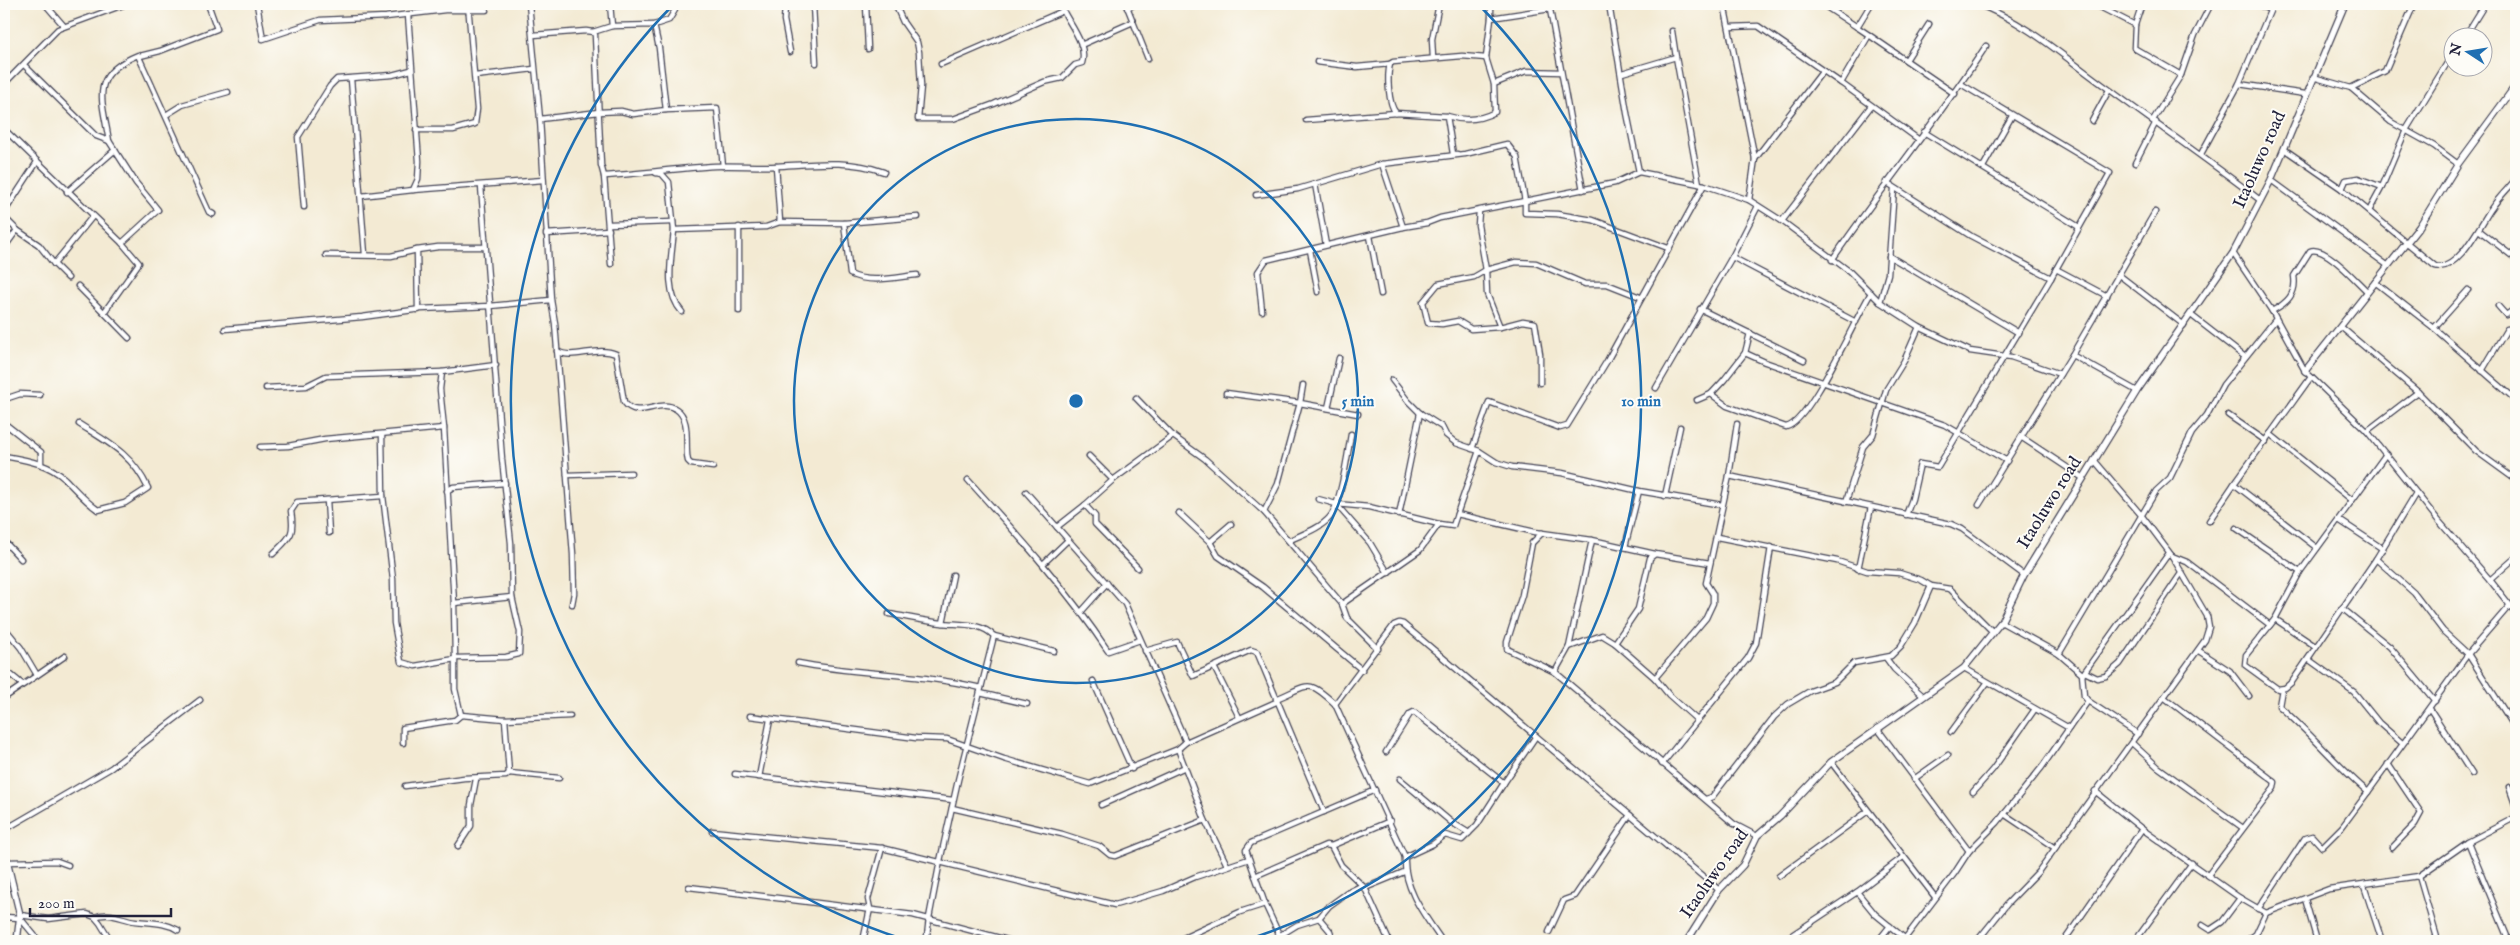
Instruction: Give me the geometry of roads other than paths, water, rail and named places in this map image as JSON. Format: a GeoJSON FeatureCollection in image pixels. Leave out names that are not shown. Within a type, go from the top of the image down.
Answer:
{"type":"FeatureCollection","features":[{"type":"Feature","properties":{"kind":"street"},"geometry":{"type":"LineString","coordinates":[[45,4],[64,26]]}},
{"type":"Feature","properties":{"kind":"street"},"geometry":{"type":"LineString","coordinates":[[4,84],[64,26],[126,4]]}},
{"type":"Feature","properties":{"kind":"street"},"geometry":{"type":"LineString","coordinates":[[122,243],[158,210],[136,183],[109,141],[102,99],[103,81],[111,71],[136,55],[140,56],[160,51],[217,29],[208,4]]}},
{"type":"Feature","properties":{"kind":"street"},"geometry":{"type":"LineString","coordinates":[[257,4],[263,39],[320,20],[408,15],[445,10],[486,10]]}},
{"type":"Feature","properties":{"kind":"street"},"geometry":{"type":"LineString","coordinates":[[416,130],[452,130],[475,124],[477,110],[468,4]]}},
{"type":"Feature","properties":{"kind":"street"},"geometry":{"type":"LineString","coordinates":[[529,4],[540,120],[550,300],[557,351],[574,554],[574,593],[572,604]]}},
{"type":"Feature","properties":{"kind":"street"},"geometry":{"type":"LineString","coordinates":[[610,4],[612,26]]}},
{"type":"Feature","properties":{"kind":"street"},"geometry":{"type":"LineString","coordinates":[[533,35],[560,32],[593,32],[612,26],[654,25],[669,20],[675,10],[672,4]]}},
{"type":"Feature","properties":{"kind":"street"},"geometry":{"type":"LineString","coordinates":[[788,4],[785,6],[784,20],[790,52]]}},
{"type":"Feature","properties":{"kind":"street"},"geometry":{"type":"LineString","coordinates":[[813,4],[816,63]]}},
{"type":"Feature","properties":{"kind":"street"},"geometry":{"type":"LineString","coordinates":[[866,4],[868,49]]}},
{"type":"Feature","properties":{"kind":"street"},"geometry":{"type":"LineString","coordinates":[[896,4],[903,22],[916,42],[919,52],[921,86],[918,119],[953,119],[994,104],[1044,82],[1062,78],[1074,65],[1082,63],[1084,54],[1081,44],[1060,4]]}},
{"type":"Feature","properties":{"kind":"street"},"geometry":{"type":"LineString","coordinates":[[1135,4],[1126,6],[1148,59]]}},
{"type":"Feature","properties":{"kind":"street"},"geometry":{"type":"LineString","coordinates":[[1433,58],[1432,38],[1439,4]]}},
{"type":"Feature","properties":{"kind":"street"},"geometry":{"type":"LineString","coordinates":[[1306,120],[1396,113],[1447,116],[1470,120],[1487,116],[1494,112],[1494,84],[1486,58],[1491,4]]}},
{"type":"Feature","properties":{"kind":"street"},"geometry":{"type":"LineString","coordinates":[[1609,4],[1627,113],[1640,172]]}},
{"type":"Feature","properties":{"kind":"street"},"geometry":{"type":"LineString","coordinates":[[1724,4],[1755,159],[1749,200]]}},
{"type":"Feature","properties":{"kind":"street"},"geometry":{"type":"LineString","coordinates":[[1822,4],[1955,94]]}},
{"type":"Feature","properties":{"kind":"street"},"geometry":{"type":"LineString","coordinates":[[1857,26],[1871,4]]}},
{"type":"Feature","properties":{"kind":"street"},"geometry":{"type":"LineString","coordinates":[[1977,4],[2004,14],[2030,29],[2109,90],[2202,154],[2260,200]]}},
{"type":"Feature","properties":{"kind":"street"},"geometry":{"type":"LineString","coordinates":[[2094,4],[2134,25]]}},
{"type":"Feature","properties":{"kind":"street"},"geometry":{"type":"LineString","coordinates":[[2142,4],[2134,25],[2134,48],[2181,75]]}},
{"type":"Feature","properties":{"kind":"street"},"geometry":{"type":"LineString","coordinates":[[2135,162],[2154,121],[2181,75],[2194,35],[2211,4]]}},
{"type":"Feature","properties":{"kind":"street"},"geometry":{"type":"LineString","coordinates":[[2258,4],[2270,10]]}},
{"type":"Feature","properties":{"kind":"street"},"geometry":{"type":"LineString","coordinates":[[2202,154],[2239,84],[2272,4]]}},
{"type":"Feature","properties":{"kind":"street","name":"Itaoluwo road"},"geometry":{"type":"LineString","coordinates":[[1687,941],[1718,890],[1743,864],[1757,836],[1780,816],[1830,762],[1964,668],[1985,644],[1992,630],[2001,622],[2024,575],[2094,460],[2137,392],[2233,253],[2271,180],[2305,94],[2345,4]]}},
{"type":"Feature","properties":{"kind":"street"},"geometry":{"type":"LineString","coordinates":[[2351,88],[2385,71],[2414,4]]}},
{"type":"Feature","properties":{"kind":"street"},"geometry":{"type":"LineString","coordinates":[[2470,28],[2485,4]]}},
{"type":"Feature","properties":{"kind":"street"},"geometry":{"type":"LineString","coordinates":[[1491,18],[1549,6],[1583,190]]}},
{"type":"Feature","properties":{"kind":"street"},"geometry":{"type":"LineString","coordinates":[[941,64],[1063,11]]}},
{"type":"Feature","properties":{"kind":"street"},"geometry":{"type":"LineString","coordinates":[[408,15],[419,161],[418,179],[413,190]]}},
{"type":"Feature","properties":{"kind":"street"},"geometry":{"type":"LineString","coordinates":[[1081,44],[1133,22]]}},
{"type":"Feature","properties":{"kind":"street"},"geometry":{"type":"LineString","coordinates":[[1906,60],[1929,24]]}},
{"type":"Feature","properties":{"kind":"street"},"geometry":{"type":"LineString","coordinates":[[654,25],[659,48],[666,110]]}},
{"type":"Feature","properties":{"kind":"street"},"geometry":{"type":"LineString","coordinates":[[1728,27],[1758,26],[1918,139]]}},
{"type":"Feature","properties":{"kind":"street"},"geometry":{"type":"LineString","coordinates":[[1472,448],[1489,402],[1560,428],[1566,426],[1607,360],[1702,184],[1672,31]]}},
{"type":"Feature","properties":{"kind":"street"},"geometry":{"type":"LineString","coordinates":[[593,32],[595,35],[601,165],[609,224],[611,264]]}},
{"type":"Feature","properties":{"kind":"street"},"geometry":{"type":"LineString","coordinates":[[1841,83],[1869,35]]}},
{"type":"Feature","properties":{"kind":"street"},"geometry":{"type":"LineString","coordinates":[[1832,260],[1886,182],[1955,94],[1986,46]]}},
{"type":"Feature","properties":{"kind":"street"},"geometry":{"type":"LineString","coordinates":[[140,56],[209,212],[214,214]]}},
{"type":"Feature","properties":{"kind":"street"},"geometry":{"type":"LineString","coordinates":[[1318,62],[1343,66],[1390,64],[1398,61],[1462,56],[1486,58]]}},
{"type":"Feature","properties":{"kind":"street"},"geometry":{"type":"LineString","coordinates":[[1622,74],[1676,57]]}},
{"type":"Feature","properties":{"kind":"street"},"geometry":{"type":"LineString","coordinates":[[1390,64],[1392,107],[1396,113]]}},
{"type":"Feature","properties":{"kind":"street"},"geometry":{"type":"LineString","coordinates":[[24,65],[96,136],[109,141]]}},
{"type":"Feature","properties":{"kind":"street"},"geometry":{"type":"LineString","coordinates":[[475,76],[534,69]]}},
{"type":"Feature","properties":{"kind":"street"},"geometry":{"type":"LineString","coordinates":[[304,207],[298,137],[330,86],[337,79],[351,80],[392,75],[411,70]]}},
{"type":"Feature","properties":{"kind":"street"},"geometry":{"type":"LineString","coordinates":[[2369,211],[2382,187],[2406,130],[2442,71]]}},
{"type":"Feature","properties":{"kind":"street"},"geometry":{"type":"LineString","coordinates":[[1494,84],[1526,72],[1561,72]]}},
{"type":"Feature","properties":{"kind":"street"},"geometry":{"type":"LineString","coordinates":[[1755,159],[1822,72]]}},
{"type":"Feature","properties":{"kind":"street"},"geometry":{"type":"LineString","coordinates":[[2313,77],[2351,88],[2391,122],[2458,164]]}},
{"type":"Feature","properties":{"kind":"street"},"geometry":{"type":"LineString","coordinates":[[351,80],[365,254]]}},
{"type":"Feature","properties":{"kind":"street"},"geometry":{"type":"LineString","coordinates":[[1906,515],[1912,499],[1920,464],[1938,467],[2019,333],[2110,173],[1961,84]]}},
{"type":"Feature","properties":{"kind":"street"},"geometry":{"type":"LineString","coordinates":[[2239,84],[2305,94]]}},
{"type":"Feature","properties":{"kind":"street"},"geometry":{"type":"LineString","coordinates":[[2305,371],[2405,242],[2419,227],[2458,164],[2516,84]]}},
{"type":"Feature","properties":{"kind":"street"},"geometry":{"type":"LineString","coordinates":[[2092,121],[2109,90]]}},
{"type":"Feature","properties":{"kind":"street"},"geometry":{"type":"LineString","coordinates":[[166,115],[182,105],[228,92]]}},
{"type":"Feature","properties":{"kind":"street"},"geometry":{"type":"LineString","coordinates":[[1782,221],[1871,106]]}},
{"type":"Feature","properties":{"kind":"street"},"geometry":{"type":"LineString","coordinates":[[540,120],[599,112],[621,111],[633,114],[666,110],[718,108],[723,166]]}},
{"type":"Feature","properties":{"kind":"street"},"geometry":{"type":"LineString","coordinates":[[1447,116],[1452,154],[1465,154]]}},
{"type":"Feature","properties":{"kind":"street"},"geometry":{"type":"LineString","coordinates":[[1983,167],[2012,116]]}},
{"type":"Feature","properties":{"kind":"street"},"geometry":{"type":"LineString","coordinates":[[4,129],[67,192],[122,243],[139,263],[105,311]]}},
{"type":"Feature","properties":{"kind":"street"},"geometry":{"type":"LineString","coordinates":[[1924,132],[2079,226]]}},
{"type":"Feature","properties":{"kind":"street"},"geometry":{"type":"LineString","coordinates":[[1256,195],[1298,189],[1382,164],[1465,154],[1506,144],[1517,157],[1525,201],[1525,213],[1557,214],[1594,220],[1668,248]]}},
{"type":"Feature","properties":{"kind":"street"},"geometry":{"type":"LineString","coordinates":[[2284,149],[2342,189],[2435,266],[2441,267],[2449,265],[2480,231],[2491,209],[2516,179]]}},
{"type":"Feature","properties":{"kind":"street"},"geometry":{"type":"LineString","coordinates":[[67,192],[115,150]]}},
{"type":"Feature","properties":{"kind":"street"},"geometry":{"type":"LineString","coordinates":[[37,162],[5,211],[6,218],[17,230],[39,245],[68,278]]}},
{"type":"Feature","properties":{"kind":"street"},"geometry":{"type":"LineString","coordinates":[[604,176],[723,166],[844,163],[866,166],[884,172]]}},
{"type":"Feature","properties":{"kind":"street"},"geometry":{"type":"LineString","coordinates":[[1382,164],[1404,227]]}},
{"type":"Feature","properties":{"kind":"street"},"geometry":{"type":"LineString","coordinates":[[776,166],[780,222]]}},
{"type":"Feature","properties":{"kind":"street"},"geometry":{"type":"LineString","coordinates":[[1262,310],[1258,272],[1266,260],[1404,227],[1615,183],[1640,172],[1702,184],[1749,200],[1782,221],[1849,271],[1880,302],[1919,327],[1970,351],[2005,356],[2060,374]]}},
{"type":"Feature","properties":{"kind":"street"},"geometry":{"type":"LineString","coordinates":[[656,173],[662,174],[669,182],[674,230],[670,278],[677,306],[682,312]]}},
{"type":"Feature","properties":{"kind":"street"},"geometry":{"type":"LineString","coordinates":[[2342,189],[2346,180],[2354,177],[2382,187]]}},
{"type":"Feature","properties":{"kind":"street"},"geometry":{"type":"LineString","coordinates":[[361,196],[543,180]]}},
{"type":"Feature","properties":{"kind":"street"},"geometry":{"type":"LineString","coordinates":[[2271,180],[2387,265]]}},
{"type":"Feature","properties":{"kind":"street"},"geometry":{"type":"LineString","coordinates":[[1886,182],[1894,189],[1971,236],[2051,278]]}},
{"type":"Feature","properties":{"kind":"street"},"geometry":{"type":"LineString","coordinates":[[1315,184],[1326,245]]}},
{"type":"Feature","properties":{"kind":"street"},"geometry":{"type":"LineString","coordinates":[[382,435],[383,496],[393,580],[394,623],[400,662],[415,666],[455,658],[506,657],[518,654],[520,632],[512,597],[511,543],[481,186]]}},
{"type":"Feature","properties":{"kind":"street"},"geometry":{"type":"LineString","coordinates":[[1880,302],[1888,274],[1894,189]]}},
{"type":"Feature","properties":{"kind":"street"},"geometry":{"type":"LineString","coordinates":[[1656,388],[1700,309],[1732,257],[1758,206]]}},
{"type":"Feature","properties":{"kind":"street"},"geometry":{"type":"LineString","coordinates":[[1480,211],[1478,225],[1486,270],[1486,294],[1500,327]]}},
{"type":"Feature","properties":{"kind":"street"},"geometry":{"type":"LineString","coordinates":[[1980,505],[2072,355],[2155,212]]}},
{"type":"Feature","properties":{"kind":"street"},"geometry":{"type":"LineString","coordinates":[[54,264],[93,216]]}},
{"type":"Feature","properties":{"kind":"street"},"geometry":{"type":"LineString","coordinates":[[674,230],[766,227],[780,222],[844,223],[918,216]]}},
{"type":"Feature","properties":{"kind":"street"},"geometry":{"type":"LineString","coordinates":[[609,224],[673,222]]}},
{"type":"Feature","properties":{"kind":"street"},"geometry":{"type":"LineString","coordinates":[[844,223],[850,274],[857,278],[917,275]]}},
{"type":"Feature","properties":{"kind":"street"},"geometry":{"type":"LineString","coordinates":[[739,311],[740,227]]}},
{"type":"Feature","properties":{"kind":"street"},"geometry":{"type":"LineString","coordinates":[[4,248],[17,230]]}},
{"type":"Feature","properties":{"kind":"street"},"geometry":{"type":"LineString","coordinates":[[546,234],[609,230]]}},
{"type":"Feature","properties":{"kind":"street"},"geometry":{"type":"LineString","coordinates":[[2480,231],[2516,260]]}},
{"type":"Feature","properties":{"kind":"street"},"geometry":{"type":"LineString","coordinates":[[1370,236],[1381,294]]}},
{"type":"Feature","properties":{"kind":"street"},"geometry":{"type":"LineString","coordinates":[[326,255],[365,254],[391,256],[438,247],[485,247]]}},
{"type":"Feature","properties":{"kind":"street"},"geometry":{"type":"LineString","coordinates":[[2272,311],[2285,304],[2290,298],[2295,285],[2294,276],[2304,258],[2314,249],[2321,251],[2340,265],[2367,291]]}},
{"type":"Feature","properties":{"kind":"street"},"geometry":{"type":"LineString","coordinates":[[417,250],[418,310]]}},
{"type":"Feature","properties":{"kind":"street"},"geometry":{"type":"LineString","coordinates":[[1310,250],[1318,292]]}},
{"type":"Feature","properties":{"kind":"street"},"geometry":{"type":"LineString","coordinates":[[2233,253],[2272,311],[2305,371],[2366,431],[2516,613]]}},
{"type":"Feature","properties":{"kind":"street"},"geometry":{"type":"LineString","coordinates":[[1889,256],[2019,333]]}},
{"type":"Feature","properties":{"kind":"street"},"geometry":{"type":"LineString","coordinates":[[1732,257],[1856,322]]}},
{"type":"Feature","properties":{"kind":"street"},"geometry":{"type":"LineString","coordinates":[[1540,383],[1540,354],[1535,323],[1523,322],[1500,327],[1471,329],[1458,321],[1442,324],[1428,323],[1423,302],[1438,284],[1474,276],[1486,270],[1516,262],[1536,263],[1585,284],[1607,284],[1640,297]]}},
{"type":"Feature","properties":{"kind":"street"},"geometry":{"type":"LineString","coordinates":[[2056,269],[2107,296]]}},
{"type":"Feature","properties":{"kind":"street"},"geometry":{"type":"LineString","coordinates":[[2119,275],[2184,325]]}},
{"type":"Feature","properties":{"kind":"street"},"geometry":{"type":"LineString","coordinates":[[2375,282],[2434,328],[2516,400]]}},
{"type":"Feature","properties":{"kind":"street"},"geometry":{"type":"LineString","coordinates":[[78,286],[105,311],[129,338]]}},
{"type":"Feature","properties":{"kind":"street"},"geometry":{"type":"LineString","coordinates":[[2434,328],[2468,290]]}},
{"type":"Feature","properties":{"kind":"street"},"geometry":{"type":"LineString","coordinates":[[1711,394],[1727,406],[1786,427],[1798,421],[1822,383],[1856,322],[1862,307],[1872,293]]}},
{"type":"Feature","properties":{"kind":"street"},"geometry":{"type":"LineString","coordinates":[[225,329],[418,310],[550,300]]}},
{"type":"Feature","properties":{"kind":"street"},"geometry":{"type":"LineString","coordinates":[[2498,306],[2506,315],[2516,308]]}},
{"type":"Feature","properties":{"kind":"street"},"geometry":{"type":"LineString","coordinates":[[1700,309],[1804,360]]}},
{"type":"Feature","properties":{"kind":"street"},"geometry":{"type":"LineString","coordinates":[[2191,315],[2245,356]]}},
{"type":"Feature","properties":{"kind":"street"},"geometry":{"type":"LineString","coordinates":[[2059,654],[2156,491],[2170,478],[2195,429],[2204,420],[2223,385],[2276,319]]}},
{"type":"Feature","properties":{"kind":"street"},"geometry":{"type":"LineString","coordinates":[[1846,502],[1863,447],[1873,435],[1890,381],[1904,360],[1919,327]]}},
{"type":"Feature","properties":{"kind":"street"},"geometry":{"type":"LineString","coordinates":[[2341,327],[2418,392],[2476,451],[2516,480]]}},
{"type":"Feature","properties":{"kind":"street"},"geometry":{"type":"LineString","coordinates":[[2482,371],[2507,329],[2516,328]]}},
{"type":"Feature","properties":{"kind":"street"},"geometry":{"type":"LineString","coordinates":[[1697,400],[1711,394],[1745,353],[1750,333]]}},
{"type":"Feature","properties":{"kind":"street"},"geometry":{"type":"LineString","coordinates":[[557,351],[567,354],[588,351],[616,354],[624,402],[628,407],[637,410],[664,406],[676,408],[680,412],[686,429],[688,461],[691,464],[713,467]]}},
{"type":"Feature","properties":{"kind":"street"},"geometry":{"type":"LineString","coordinates":[[1745,353],[1822,383],[1872,401],[1882,402],[1944,425],[2007,461]]}},
{"type":"Feature","properties":{"kind":"street"},"geometry":{"type":"LineString","coordinates":[[2072,355],[2137,392]]}},
{"type":"Feature","properties":{"kind":"street"},"geometry":{"type":"LineString","coordinates":[[1328,408],[1339,358]]}},
{"type":"Feature","properties":{"kind":"street"},"geometry":{"type":"LineString","coordinates":[[266,388],[306,386],[326,376],[442,372],[496,365]]}},
{"type":"Feature","properties":{"kind":"street"},"geometry":{"type":"LineString","coordinates":[[442,372],[440,389],[454,603],[455,689],[462,715]]}},
{"type":"Feature","properties":{"kind":"street"},"geometry":{"type":"LineString","coordinates":[[2210,521],[2234,484],[2311,377]]}},
{"type":"Feature","properties":{"kind":"street"},"geometry":{"type":"LineString","coordinates":[[1392,380],[1420,413],[1442,427],[1446,435],[1456,443],[1479,451],[1496,462],[1512,467],[1562,473],[1639,491],[1722,505]]}},
{"type":"Feature","properties":{"kind":"street"},"geometry":{"type":"LineString","coordinates":[[1264,512],[1278,484],[1300,403],[1303,384]]}},
{"type":"Feature","properties":{"kind":"street"},"geometry":{"type":"LineString","coordinates":[[2366,431],[2418,392]]}},
{"type":"Feature","properties":{"kind":"street"},"geometry":{"type":"LineString","coordinates":[[1226,393],[1300,403],[1358,414]]}},
{"type":"Feature","properties":{"kind":"street"},"geometry":{"type":"LineString","coordinates":[[4,406],[4,398],[20,394],[40,395]]}},
{"type":"Feature","properties":{"kind":"street"},"geometry":{"type":"LineString","coordinates":[[1136,398],[1173,436],[1205,459],[1264,512],[1290,540],[1342,604],[1347,618],[1378,649]]}},
{"type":"Feature","properties":{"kind":"street"},"geometry":{"type":"LineString","coordinates":[[1399,515],[1420,413]]}},
{"type":"Feature","properties":{"kind":"street"},"geometry":{"type":"LineString","coordinates":[[2228,415],[2266,441]]}},
{"type":"Feature","properties":{"kind":"street"},"geometry":{"type":"LineString","coordinates":[[4,423],[41,452],[41,464]]}},
{"type":"Feature","properties":{"kind":"street"},"geometry":{"type":"LineString","coordinates":[[4,456],[41,464],[64,478],[87,503],[98,510],[125,503],[148,488],[141,472],[131,460],[117,448],[79,424]]}},
{"type":"Feature","properties":{"kind":"street"},"geometry":{"type":"LineString","coordinates":[[1655,678],[1709,611],[1713,594],[1706,583],[1729,476],[1736,424]]}},
{"type":"Feature","properties":{"kind":"street"},"geometry":{"type":"LineString","coordinates":[[1665,496],[1680,427]]}},
{"type":"Feature","properties":{"kind":"street"},"geometry":{"type":"LineString","coordinates":[[260,447],[288,446],[325,439],[444,428]]}},
{"type":"Feature","properties":{"kind":"street"},"geometry":{"type":"LineString","coordinates":[[1290,540],[1316,527],[1330,517],[1336,504],[1352,434]]}},
{"type":"Feature","properties":{"kind":"street"},"geometry":{"type":"LineString","coordinates":[[2270,434],[2352,500]]}},
{"type":"Feature","properties":{"kind":"street"},"geometry":{"type":"LineString","coordinates":[[1057,527],[1113,480],[1173,436]]}},
{"type":"Feature","properties":{"kind":"street"},"geometry":{"type":"LineString","coordinates":[[2021,437],[2083,478]]}},
{"type":"Feature","properties":{"kind":"street"},"geometry":{"type":"LineString","coordinates":[[1318,499],[1336,504],[1370,507],[1454,526],[1479,451]]}},
{"type":"Feature","properties":{"kind":"street"},"geometry":{"type":"LineString","coordinates":[[2386,454],[2300,572],[2275,619],[2246,655],[2244,663],[2274,688],[2282,689],[2292,682],[2383,549],[2416,494]]}},
{"type":"Feature","properties":{"kind":"street"},"geometry":{"type":"LineString","coordinates":[[1090,456],[1113,480]]}},
{"type":"Feature","properties":{"kind":"street"},"geometry":{"type":"LineString","coordinates":[[1978,941],[2007,904],[2038,872],[2095,791],[2200,651],[2208,634],[2208,621],[2171,554],[2142,516],[2094,460]]}},
{"type":"Feature","properties":{"kind":"street"},"geometry":{"type":"LineString","coordinates":[[567,475],[631,473]]}},
{"type":"Feature","properties":{"kind":"street"},"geometry":{"type":"LineString","coordinates":[[1729,476],[1958,526],[2024,575]]}},
{"type":"Feature","properties":{"kind":"street"},"geometry":{"type":"LineString","coordinates":[[968,480],[1044,563],[1082,611],[1108,651],[1140,640]]}},
{"type":"Feature","properties":{"kind":"street"},"geometry":{"type":"LineString","coordinates":[[447,491],[453,487],[505,483]]}},
{"type":"Feature","properties":{"kind":"street"},"geometry":{"type":"LineString","coordinates":[[2234,484],[2317,548]]}},
{"type":"Feature","properties":{"kind":"street"},"geometry":{"type":"LineString","coordinates":[[1625,547],[1639,491]]}},
{"type":"Feature","properties":{"kind":"street"},"geometry":{"type":"LineString","coordinates":[[1026,492],[1126,604],[1140,640],[1186,742]]}},
{"type":"Feature","properties":{"kind":"street"},"geometry":{"type":"LineString","coordinates":[[273,554],[292,536],[294,530],[291,511],[293,505],[297,502],[383,496]]}},
{"type":"Feature","properties":{"kind":"street"},"geometry":{"type":"LineString","coordinates":[[327,500],[329,533]]}},
{"type":"Feature","properties":{"kind":"street"},"geometry":{"type":"LineString","coordinates":[[1336,504],[1370,543],[1388,573]]}},
{"type":"Feature","properties":{"kind":"street"},"geometry":{"type":"LineString","coordinates":[[1085,505],[1095,516],[1096,524],[1138,568]]}},
{"type":"Feature","properties":{"kind":"street"},"geometry":{"type":"LineString","coordinates":[[1858,569],[1871,507]]}},
{"type":"Feature","properties":{"kind":"street"},"geometry":{"type":"LineString","coordinates":[[1179,513],[1210,542],[1218,556],[1263,587],[1362,670]]}},
{"type":"Feature","properties":{"kind":"street"},"geometry":{"type":"LineString","coordinates":[[1457,514],[1542,533],[1592,540],[1655,554],[1710,563]]}},
{"type":"Feature","properties":{"kind":"street"},"geometry":{"type":"LineString","coordinates":[[2338,520],[2383,549]]}},
{"type":"Feature","properties":{"kind":"street"},"geometry":{"type":"LineString","coordinates":[[1210,542],[1231,524]]}},
{"type":"Feature","properties":{"kind":"street"},"geometry":{"type":"LineString","coordinates":[[1342,604],[1420,550],[1439,524]]}},
{"type":"Feature","properties":{"kind":"street"},"geometry":{"type":"LineString","coordinates":[[2236,528],[2300,572]]}},
{"type":"Feature","properties":{"kind":"street"},"geometry":{"type":"LineString","coordinates":[[1542,533],[1532,543],[1522,595],[1507,642],[1507,649],[1555,672],[1734,824],[1757,836]]}},
{"type":"Feature","properties":{"kind":"street"},"geometry":{"type":"LineString","coordinates":[[1717,537],[1837,561],[1858,569],[1899,573],[1921,580],[1931,586],[1950,589],[1992,630]]}},
{"type":"Feature","properties":{"kind":"street"},"geometry":{"type":"LineString","coordinates":[[1044,563],[1068,540]]}},
{"type":"Feature","properties":{"kind":"street"},"geometry":{"type":"LineString","coordinates":[[1555,672],[1569,647],[1592,540]]}},
{"type":"Feature","properties":{"kind":"street"},"geometry":{"type":"LineString","coordinates":[[4,541],[21,559]]}},
{"type":"Feature","properties":{"kind":"street"},"geometry":{"type":"LineString","coordinates":[[1662,764],[1748,658],[1756,643],[1771,547]]}},
{"type":"Feature","properties":{"kind":"street"},"geometry":{"type":"LineString","coordinates":[[1615,643],[1638,609],[1650,558],[1655,554]]}},
{"type":"Feature","properties":{"kind":"street"},"geometry":{"type":"LineString","coordinates":[[2171,554],[2187,562],[2270,624]]}},
{"type":"Feature","properties":{"kind":"street"},"geometry":{"type":"LineString","coordinates":[[2138,734],[2088,701],[2084,696],[2084,673],[2171,554]]}},
{"type":"Feature","properties":{"kind":"street"},"geometry":{"type":"LineString","coordinates":[[2490,580],[2516,557]]}},
{"type":"Feature","properties":{"kind":"street"},"geometry":{"type":"LineString","coordinates":[[2376,559],[2414,593],[2444,631],[2468,654],[2516,729]]}},
{"type":"Feature","properties":{"kind":"street"},"geometry":{"type":"LineString","coordinates":[[2001,622],[2059,654],[2084,673],[2097,678],[2111,673],[2120,664],[2182,572]]}},
{"type":"Feature","properties":{"kind":"street"},"geometry":{"type":"LineString","coordinates":[[943,623],[953,575]]}},
{"type":"Feature","properties":{"kind":"street"},"geometry":{"type":"LineString","coordinates":[[1082,611],[1107,583]]}},
{"type":"Feature","properties":{"kind":"street"},"geometry":{"type":"LineString","coordinates":[[1706,799],[1712,797],[1774,717],[1788,704],[1810,691],[1835,682],[1854,663],[1891,656],[1901,646],[1915,623],[1931,586]]}},
{"type":"Feature","properties":{"kind":"street"},"geometry":{"type":"LineString","coordinates":[[454,603],[512,597]]}},
{"type":"Feature","properties":{"kind":"street"},"geometry":{"type":"LineString","coordinates":[[2258,909],[2305,838],[2312,836],[2322,847],[2342,826],[2402,743],[2430,710],[2468,654],[2510,605]]}},
{"type":"Feature","properties":{"kind":"street"},"geometry":{"type":"LineString","coordinates":[[2342,608],[2390,647],[2435,701]]}},
{"type":"Feature","properties":{"kind":"street"},"geometry":{"type":"LineString","coordinates":[[889,614],[943,623],[974,625],[988,630],[994,636],[1054,651]]}},
{"type":"Feature","properties":{"kind":"street"},"geometry":{"type":"LineString","coordinates":[[2275,619],[2315,646]]}},
{"type":"Feature","properties":{"kind":"street"},"geometry":{"type":"LineString","coordinates":[[1335,704],[1378,649],[1394,625],[1403,624],[1718,890]]}},
{"type":"Feature","properties":{"kind":"street"},"geometry":{"type":"LineString","coordinates":[[4,626],[21,648],[37,675]]}},
{"type":"Feature","properties":{"kind":"street"},"geometry":{"type":"LineString","coordinates":[[1569,647],[1602,635],[1615,643],[1655,678],[1669,695],[1697,720]]}},
{"type":"Feature","properties":{"kind":"street"},"geometry":{"type":"LineString","coordinates":[[929,941],[927,936],[929,918],[953,800],[994,636]]}},
{"type":"Feature","properties":{"kind":"street"},"geometry":{"type":"LineString","coordinates":[[1145,651],[1174,641],[1177,642],[1194,676],[1254,650],[1324,812]]}},
{"type":"Feature","properties":{"kind":"street"},"geometry":{"type":"LineString","coordinates":[[2200,651],[2230,671],[2249,696]]}},
{"type":"Feature","properties":{"kind":"street"},"geometry":{"type":"LineString","coordinates":[[4,698],[65,656]]}},
{"type":"Feature","properties":{"kind":"street"},"geometry":{"type":"LineString","coordinates":[[1886,658],[1894,669],[1923,696]]}},
{"type":"Feature","properties":{"kind":"street"},"geometry":{"type":"LineString","coordinates":[[2308,659],[2354,692],[2379,723],[2402,743]]}},
{"type":"Feature","properties":{"kind":"street"},"geometry":{"type":"LineString","coordinates":[[798,663],[864,674],[929,677],[1028,704]]}},
{"type":"Feature","properties":{"kind":"street"},"geometry":{"type":"LineString","coordinates":[[1214,667],[1239,717]]}},
{"type":"Feature","properties":{"kind":"street"},"geometry":{"type":"LineString","coordinates":[[1964,668],[2068,728]]}},
{"type":"Feature","properties":{"kind":"street"},"geometry":{"type":"LineString","coordinates":[[4,669],[22,684]]}},
{"type":"Feature","properties":{"kind":"street"},"geometry":{"type":"LineString","coordinates":[[1093,681],[1132,768]]}},
{"type":"Feature","properties":{"kind":"street"},"geometry":{"type":"LineString","coordinates":[[1951,732],[1987,683]]}},
{"type":"Feature","properties":{"kind":"street"},"geometry":{"type":"LineString","coordinates":[[750,716],[916,738],[947,739],[968,744],[1004,759],[1090,784],[1178,749],[1186,742],[1310,685],[1316,686],[1335,704],[1405,857],[1404,872],[1418,905],[1442,941]]}},
{"type":"Feature","properties":{"kind":"street"},"geometry":{"type":"LineString","coordinates":[[2282,689],[2279,706],[2301,725],[2331,759],[2368,792]]}},
{"type":"Feature","properties":{"kind":"street"},"geometry":{"type":"LineString","coordinates":[[2165,698],[2274,779],[2274,788],[2208,875]]}},
{"type":"Feature","properties":{"kind":"street"},"geometry":{"type":"LineString","coordinates":[[4,830],[111,768],[200,700]]}},
{"type":"Feature","properties":{"kind":"street"},"geometry":{"type":"LineString","coordinates":[[1856,892],[1875,914],[1905,940],[1969,851],[2004,814],[2042,767],[2088,701]]}},
{"type":"Feature","properties":{"kind":"street"},"geometry":{"type":"LineString","coordinates":[[1973,792],[1994,769],[2035,709]]}},
{"type":"Feature","properties":{"kind":"street"},"geometry":{"type":"LineString","coordinates":[[2430,710],[2472,774]]}},
{"type":"Feature","properties":{"kind":"street"},"geometry":{"type":"LineString","coordinates":[[1386,752],[1406,719],[1414,712],[1504,783]]}},
{"type":"Feature","properties":{"kind":"street"},"geometry":{"type":"LineString","coordinates":[[403,743],[403,728],[447,721],[462,715],[505,720],[570,716]]}},
{"type":"Feature","properties":{"kind":"street"},"geometry":{"type":"LineString","coordinates":[[505,720],[509,773]]}},
{"type":"Feature","properties":{"kind":"street"},"geometry":{"type":"LineString","coordinates":[[759,777],[770,720]]}},
{"type":"Feature","properties":{"kind":"street"},"geometry":{"type":"LineString","coordinates":[[1877,728],[1969,851]]}},
{"type":"Feature","properties":{"kind":"street"},"geometry":{"type":"LineString","coordinates":[[1405,857],[1445,835],[1462,840],[1477,825],[1536,736]]}},
{"type":"Feature","properties":{"kind":"street"},"geometry":{"type":"LineString","coordinates":[[2132,743],[2158,767],[2243,828]]}},
{"type":"Feature","properties":{"kind":"street"},"geometry":{"type":"LineString","coordinates":[[1178,749],[1205,820],[1227,865]]}},
{"type":"Feature","properties":{"kind":"street"},"geometry":{"type":"LineString","coordinates":[[1914,779],[1948,755]]}},
{"type":"Feature","properties":{"kind":"street"},"geometry":{"type":"LineString","coordinates":[[1830,762],[1935,898]]}},
{"type":"Feature","properties":{"kind":"street"},"geometry":{"type":"LineString","coordinates":[[2388,764],[2422,813],[2415,824],[2392,848]]}},
{"type":"Feature","properties":{"kind":"street"},"geometry":{"type":"LineString","coordinates":[[1101,805],[1184,768]]}},
{"type":"Feature","properties":{"kind":"street"},"geometry":{"type":"LineString","coordinates":[[406,786],[464,778],[501,777],[509,773],[560,778]]}},
{"type":"Feature","properties":{"kind":"street"},"geometry":{"type":"LineString","coordinates":[[735,774],[953,800]]}},
{"type":"Feature","properties":{"kind":"street"},"geometry":{"type":"LineString","coordinates":[[458,846],[471,826],[471,805],[476,779]]}},
{"type":"Feature","properties":{"kind":"street"},"geometry":{"type":"LineString","coordinates":[[1400,779],[1451,822],[1469,833]]}},
{"type":"Feature","properties":{"kind":"street"},"geometry":{"type":"LineString","coordinates":[[2509,787],[2516,807]]}},
{"type":"Feature","properties":{"kind":"street"},"geometry":{"type":"LineString","coordinates":[[1282,941],[1265,904],[1246,850],[1251,844],[1375,790]]}},
{"type":"Feature","properties":{"kind":"street"},"geometry":{"type":"LineString","coordinates":[[2095,791],[2142,829],[2240,898],[2266,912],[2329,890],[2419,876],[2468,842],[2516,817]]}},
{"type":"Feature","properties":{"kind":"street"},"geometry":{"type":"LineString","coordinates":[[952,808],[1062,834],[1099,846],[1110,856],[1115,856],[1205,820]]}},
{"type":"Feature","properties":{"kind":"street"},"geometry":{"type":"LineString","coordinates":[[1779,876],[1868,811]]}},
{"type":"Feature","properties":{"kind":"street"},"geometry":{"type":"LineString","coordinates":[[2004,814],[2055,848]]}},
{"type":"Feature","properties":{"kind":"street"},"geometry":{"type":"LineString","coordinates":[[1549,932],[1564,900],[1575,896],[1630,815]]}},
{"type":"Feature","properties":{"kind":"street"},"geometry":{"type":"LineString","coordinates":[[1255,876],[1313,850],[1326,845],[1331,846],[1390,821]]}},
{"type":"Feature","properties":{"kind":"street"},"geometry":{"type":"LineString","coordinates":[[2064,941],[2142,829]]}},
{"type":"Feature","properties":{"kind":"street"},"geometry":{"type":"LineString","coordinates":[[712,831],[882,848],[1115,905],[1163,891],[1227,865],[1249,859]]}},
{"type":"Feature","properties":{"kind":"street"},"geometry":{"type":"LineString","coordinates":[[2468,842],[2509,941]]}},
{"type":"Feature","properties":{"kind":"street"},"geometry":{"type":"LineString","coordinates":[[1331,846],[1341,865],[1363,887],[1389,941]]}},
{"type":"Feature","properties":{"kind":"street"},"geometry":{"type":"LineString","coordinates":[[863,941],[870,909],[868,899],[882,848]]}},
{"type":"Feature","properties":{"kind":"street"},"geometry":{"type":"LineString","coordinates":[[4,849],[20,917],[17,941]]}},
{"type":"Feature","properties":{"kind":"street"},"geometry":{"type":"LineString","coordinates":[[1783,941],[1856,892],[1903,857]]}},
{"type":"Feature","properties":{"kind":"street"},"geometry":{"type":"LineString","coordinates":[[8,862],[57,861],[68,865]]}},
{"type":"Feature","properties":{"kind":"street"},"geometry":{"type":"LineString","coordinates":[[2135,941],[2192,863]]}},
{"type":"Feature","properties":{"kind":"street"},"geometry":{"type":"LineString","coordinates":[[1279,936],[1297,925],[1319,918],[1329,906],[1347,893],[1404,872]]}},
{"type":"Feature","properties":{"kind":"street"},"geometry":{"type":"LineString","coordinates":[[2419,876],[2438,941]]}},
{"type":"Feature","properties":{"kind":"street"},"geometry":{"type":"LineString","coordinates":[[2364,886],[2382,941]]}},
{"type":"Feature","properties":{"kind":"street"},"geometry":{"type":"LineString","coordinates":[[689,887],[929,918],[954,928],[1011,941]]}},
{"type":"Feature","properties":{"kind":"street"},"geometry":{"type":"LineString","coordinates":[[2202,926],[2210,930],[2217,927],[2240,898]]}},
{"type":"Feature","properties":{"kind":"street"},"geometry":{"type":"LineString","coordinates":[[2305,899],[2317,941]]}},
{"type":"Feature","properties":{"kind":"street"},"geometry":{"type":"LineString","coordinates":[[1177,941],[1240,912],[1265,904]]}},
{"type":"Feature","properties":{"kind":"street"},"geometry":{"type":"LineString","coordinates":[[2246,941],[2256,934],[2266,912]]}},
{"type":"Feature","properties":{"kind":"street"},"geometry":{"type":"LineString","coordinates":[[4,917],[48,919],[87,914],[95,917],[107,914],[166,925],[178,930]]}},
{"type":"Feature","properties":{"kind":"street"},"geometry":{"type":"LineString","coordinates":[[20,917],[39,941]]}},
{"type":"Feature","properties":{"kind":"street"},"geometry":{"type":"LineString","coordinates":[[95,917],[111,941]]}},
{"type":"Feature","properties":{"kind":"street"},"geometry":{"type":"LineString","coordinates":[[1319,918],[1330,931],[1333,941]]}},
{"type":"Feature","properties":{"kind":"street"},"geometry":{"type":"LineString","coordinates":[[1878,941],[1890,926]]}},
{"type":"Feature","properties":{"kind":"street"},"geometry":{"type":"LineString","coordinates":[[2256,934],[2258,941]]}}]}
